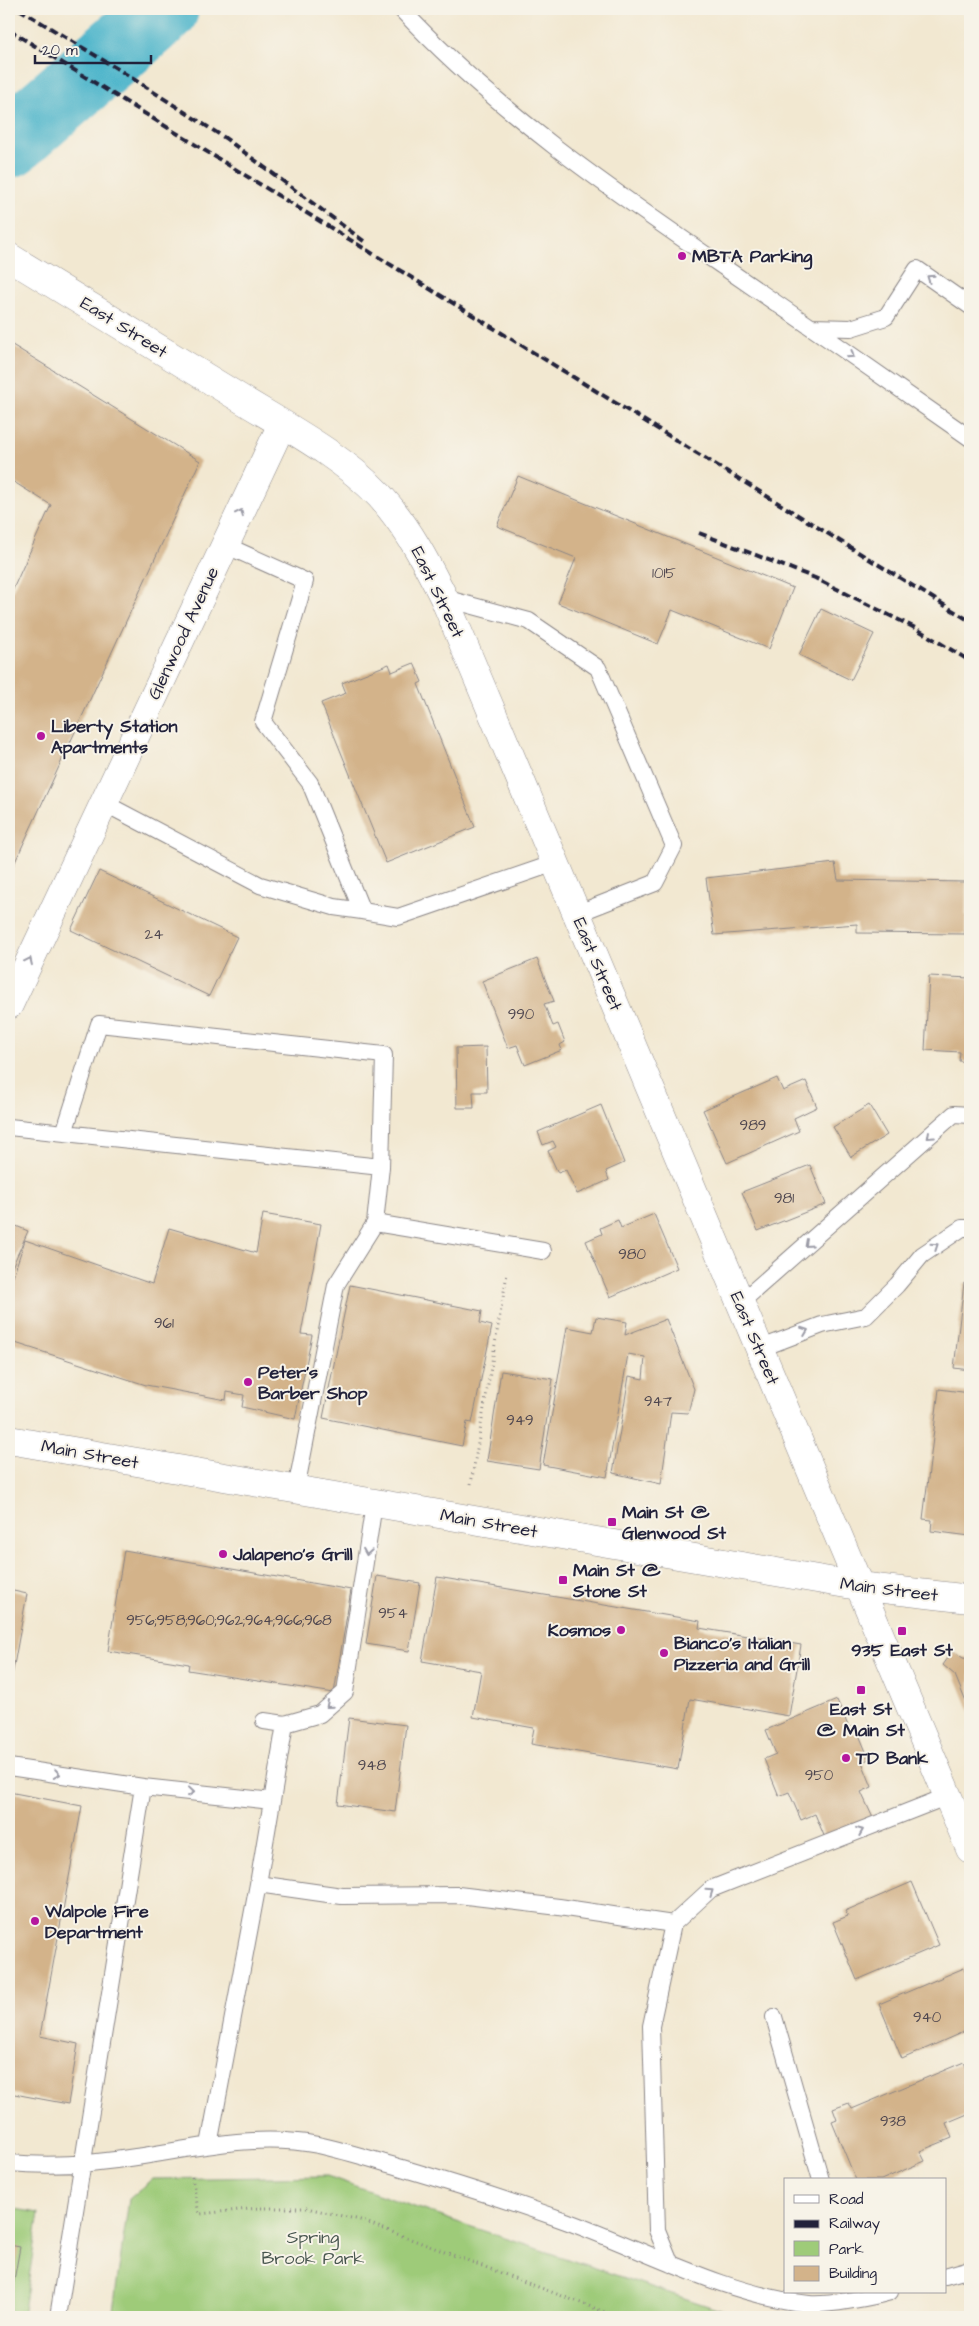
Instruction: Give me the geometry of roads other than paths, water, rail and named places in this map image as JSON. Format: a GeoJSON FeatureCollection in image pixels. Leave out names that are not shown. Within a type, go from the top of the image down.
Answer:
{"type":"FeatureCollection","features":[{"type":"Feature","properties":{"kind":"main road","name":"East Street"},"geometry":{"type":"LineString","coordinates":[[9,256],[282,424],[350,469],[379,496],[403,524],[423,555],[444,598],[970,1849]]}},
{"type":"Feature","properties":{"kind":"main road","name":"Glenwood Avenue"},"geometry":{"type":"LineString","coordinates":[[9,1005],[282,424]]}},
{"type":"Feature","properties":{"kind":"main road","name":"Main Street"},"geometry":{"type":"LineString","coordinates":[[9,1440],[858,1586],[970,1599]]}},
{"type":"Feature","properties":{"kind":"lane"},"geometry":{"type":"LineString","coordinates":[[401,9],[434,44],[530,129],[639,209],[970,438]]}},
{"type":"Feature","properties":{"kind":"lane"},"geometry":{"type":"LineString","coordinates":[[811,327],[851,328],[886,317],[917,269],[970,306]]}},
{"type":"Feature","properties":{"kind":"lane"},"geometry":{"type":"LineString","coordinates":[[225,545],[305,581],[263,722],[310,783],[362,911]]}},
{"type":"Feature","properties":{"kind":"lane"},"geometry":{"type":"LineString","coordinates":[[444,598],[529,621],[598,668],[674,846],[655,883],[576,914]]}},
{"type":"Feature","properties":{"kind":"lane"},"geometry":{"type":"LineString","coordinates":[[104,802],[260,885],[334,907],[398,917],[555,863]]}},
{"type":"Feature","properties":{"kind":"lane"},"geometry":{"type":"LineString","coordinates":[[64,1133],[99,1024],[384,1055],[380,1166],[375,1223],[336,1285],[296,1489]]}},
{"type":"Feature","properties":{"kind":"lane"},"geometry":{"type":"LineString","coordinates":[[740,1304],[954,1114],[970,1115]]}},
{"type":"Feature","properties":{"kind":"lane"},"geometry":{"type":"LineString","coordinates":[[9,1127],[380,1166]]}},
{"type":"Feature","properties":{"kind":"lane"},"geometry":{"type":"LineString","coordinates":[[375,1223],[543,1251]]}},
{"type":"Feature","properties":{"kind":"lane"},"geometry":{"type":"LineString","coordinates":[[759,1349],[822,1325],[866,1316],[897,1285],[922,1255],[962,1228],[970,1228]]}},
{"type":"Feature","properties":{"kind":"lane"},"geometry":{"type":"LineString","coordinates":[[264,1721],[284,1724],[320,1714],[345,1692],[374,1504]]}},
{"type":"Feature","properties":{"kind":"lane"},"geometry":{"type":"LineString","coordinates":[[209,2144],[258,1884],[284,1724]]}},
{"type":"Feature","properties":{"kind":"lane"},"geometry":{"type":"LineString","coordinates":[[9,1767],[143,1787],[272,1801]]}},
{"type":"Feature","properties":{"kind":"lane"},"geometry":{"type":"LineString","coordinates":[[58,2317],[143,1787]]}},
{"type":"Feature","properties":{"kind":"lane"},"geometry":{"type":"LineString","coordinates":[[671,2264],[657,2230],[651,2026],[673,1924],[711,1890],[948,1796]]}},
{"type":"Feature","properties":{"kind":"lane"},"geometry":{"type":"LineString","coordinates":[[258,1884],[342,1896],[458,1895],[559,1906],[673,1924]]}},
{"type":"Feature","properties":{"kind":"lane"},"geometry":{"type":"LineString","coordinates":[[774,2018],[820,2178]]}},
{"type":"Feature","properties":{"kind":"lane"},"geometry":{"type":"LineString","coordinates":[[9,2163],[61,2165],[136,2157],[209,2144],[286,2140],[356,2155],[462,2185],[564,2220],[671,2264],[751,2292],[811,2304],[860,2295]]}},
{"type":"Feature","properties":{"kind":"lane"},"geometry":{"type":"LineString","coordinates":[[946,2276],[970,2269]]}},
{"type":"Feature","properties":{"kind":"waterway"},"geometry":{"type":"LineString","coordinates":[[9,143],[164,9]]}},
{"type":"Feature","properties":{"kind":"railway"},"geometry":{"type":"LineString","coordinates":[[19,9],[121,71],[225,138],[365,242]]}},
{"type":"Feature","properties":{"kind":"railway"},"geometry":{"type":"LineString","coordinates":[[9,30],[970,621]]}},
{"type":"Feature","properties":{"kind":"railway"},"geometry":{"type":"LineString","coordinates":[[699,533],[815,578],[915,628],[970,661]]}},
{"type":"Feature","properties":{"kind":"place","name":"MBTA Parking"},"geometry":{"type":"Point","coordinates":[682,256]}},
{"type":"Feature","properties":{"kind":"place","name":"Liberty Station Apartments"},"geometry":{"type":"Point","coordinates":[41,736]}},
{"type":"Feature","properties":{"kind":"place","name":"Peter's Barber Shop"},"geometry":{"type":"Point","coordinates":[248,1382]}},
{"type":"Feature","properties":{"kind":"place","name":"Main St @ Glenwood St"},"geometry":{"type":"Point","coordinates":[612,1522]}},
{"type":"Feature","properties":{"kind":"place","name":"Jalapeno's Grill"},"geometry":{"type":"Point","coordinates":[223,1554]}},
{"type":"Feature","properties":{"kind":"place","name":"Main St @ Stone St"},"geometry":{"type":"Point","coordinates":[563,1580]}},
{"type":"Feature","properties":{"kind":"place","name":"Kosmos"},"geometry":{"type":"Point","coordinates":[621,1630]}},
{"type":"Feature","properties":{"kind":"place","name":"935 East St"},"geometry":{"type":"Point","coordinates":[902,1631]}},
{"type":"Feature","properties":{"kind":"place","name":"Bianco's Italian Pizzeria and Grill"},"geometry":{"type":"Point","coordinates":[664,1653]}},
{"type":"Feature","properties":{"kind":"place","name":"East St @ Main St"},"geometry":{"type":"Point","coordinates":[861,1690]}},
{"type":"Feature","properties":{"kind":"place","name":"TD Bank"},"geometry":{"type":"Point","coordinates":[846,1758]}},
{"type":"Feature","properties":{"kind":"place","name":"Walpole Fire Department"},"geometry":{"type":"Point","coordinates":[35,1921]}},
{"type":"Feature","properties":{"kind":"park label","name":"Spring Brook Park"},"geometry":{"type":"Point","coordinates":[313,2247]}}]}
